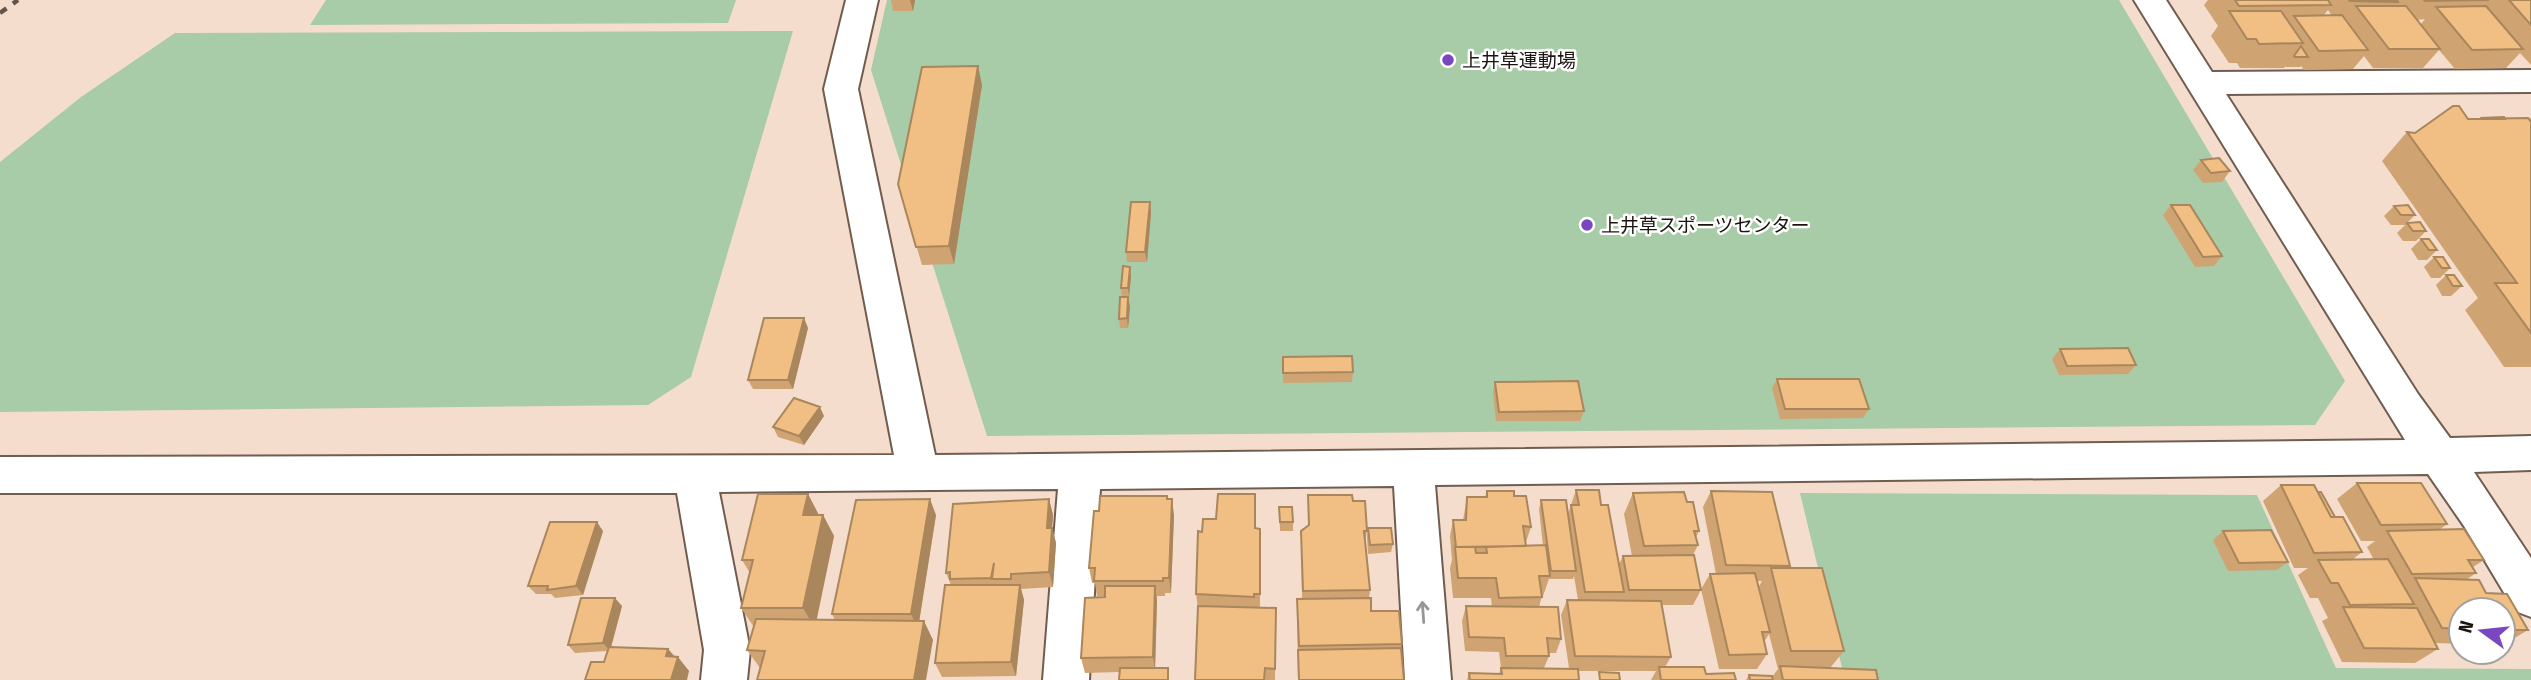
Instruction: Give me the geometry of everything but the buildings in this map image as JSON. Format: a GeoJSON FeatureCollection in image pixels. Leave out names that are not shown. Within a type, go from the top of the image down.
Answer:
{"type":"FeatureCollection","features":[{"type":"Feature","properties":{"kind":"street"},"geometry":{"type":"LineString","coordinates":[[862,0],[841,89],[918,471]]}},
{"type":"Feature","properties":{"kind":"street"},"geometry":{"type":"LineString","coordinates":[[2150,0],[2404,407],[2479,513],[2531,597]]}},
{"type":"Feature","properties":{"kind":"street"},"geometry":{"type":"LineString","coordinates":[[2200,83],[2531,81]]}},
{"type":"Feature","properties":{"kind":"street"},"geometry":{"type":"LineString","coordinates":[[0,475],[695,475],[2531,453]]}},
{"type":"Feature","properties":{"kind":"street"},"geometry":{"type":"LineString","coordinates":[[1413,467],[1428,680]]}},
{"type":"Feature","properties":{"kind":"street"},"geometry":{"type":"LineString","coordinates":[[1066,680],[1080,469]]}},
{"type":"Feature","properties":{"kind":"street"},"geometry":{"type":"LineString","coordinates":[[695,475],[727,650],[724,680]]}},
{"type":"Feature","properties":{"kind":"green space"},"geometry":{"type":"Polygon","coordinates":[[[326,0],[736,0],[728,23],[310,25],[326,0]]]}},
{"type":"Feature","properties":{"kind":"green space","name":"上井草スポーツセンター"},"geometry":{"type":"Polygon","coordinates":[[[887,0],[2119,0],[2345,381],[2315,425],[987,436],[871,70],[887,0]]]}},
{"type":"Feature","properties":{"kind":"green space"},"geometry":{"type":"Polygon","coordinates":[[[793,31],[691,377],[648,405],[0,412],[0,162],[81,97],[175,33],[793,31]]]}},
{"type":"Feature","properties":{"kind":"green space"},"geometry":{"type":"Polygon","coordinates":[[[1800,493],[2257,495],[2336,668],[2531,669],[2531,680],[1876,680],[1843,672],[1800,493]]]}},
{"type":"Feature","properties":{"kind":"railway"},"geometry":{"type":"LineString","coordinates":[[0,13],[18,0]]}},
{"type":"Feature","properties":{"kind":"place","name":"上井草運動場"},"geometry":{"type":"Point","coordinates":[1448,60]}},
{"type":"Feature","properties":{"kind":"place","name":"上井草スポーツセンター"},"geometry":{"type":"Point","coordinates":[1587,225]}}]}
